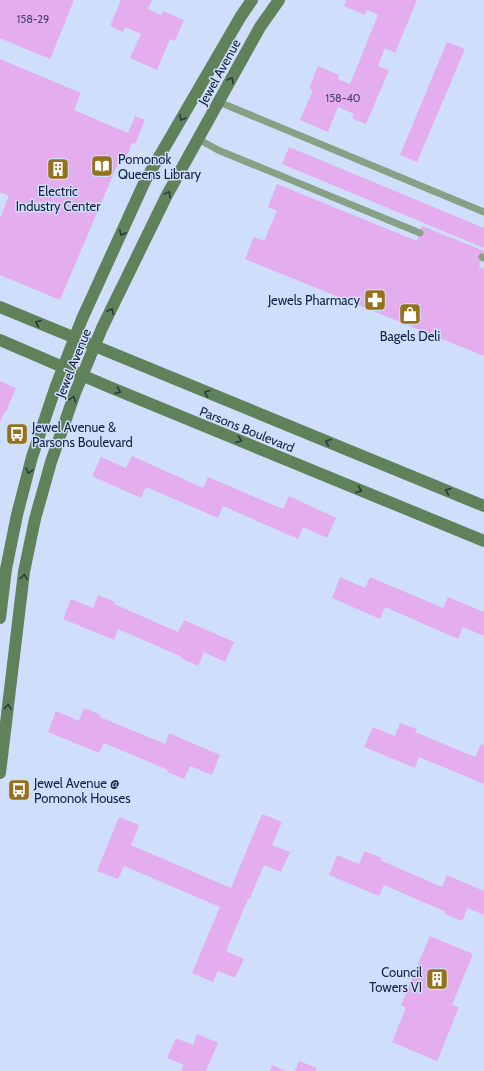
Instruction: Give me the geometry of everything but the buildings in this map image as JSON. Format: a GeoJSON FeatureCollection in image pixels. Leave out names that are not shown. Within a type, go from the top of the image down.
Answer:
{"type":"FeatureCollection","features":[{"type":"Feature","properties":{"kind":"street","name":"Jewel Avenue"},"geometry":{"type":"LineString","coordinates":[[0,618],[6,570],[17,515],[32,457],[74,338],[145,181],[237,22],[252,0]]}},
{"type":"Feature","properties":{"kind":"street","name":"Jewel Avenue"},"geometry":{"type":"LineString","coordinates":[[0,773],[24,572],[35,519],[51,462],[82,376],[167,195],[260,27],[279,0]]}},
{"type":"Feature","properties":{"kind":"street","name":"Parsons Boulevard"},"geometry":{"type":"LineString","coordinates":[[0,307],[484,506]]}},
{"type":"Feature","properties":{"kind":"street","name":"Parsons Boulevard"},"geometry":{"type":"LineString","coordinates":[[0,340],[82,376],[484,541]]}},
{"type":"Feature","properties":{"kind":"lane"},"geometry":{"type":"LineString","coordinates":[[218,102],[484,212]]}},
{"type":"Feature","properties":{"kind":"lane"},"geometry":{"type":"LineString","coordinates":[[198,139],[218,150],[420,233]]}},
{"type":"Feature","properties":{"kind":"place","name":"Pomonok Queens Library"},"geometry":{"type":"Point","coordinates":[102,166]}},
{"type":"Feature","properties":{"kind":"place","name":"Electric Industry Center"},"geometry":{"type":"Point","coordinates":[58,169]}},
{"type":"Feature","properties":{"kind":"place","name":"Jewels Pharmacy"},"geometry":{"type":"Point","coordinates":[375,300]}},
{"type":"Feature","properties":{"kind":"place","name":"Bagels Deli"},"geometry":{"type":"Point","coordinates":[410,314]}},
{"type":"Feature","properties":{"kind":"place","name":"Jewel Avenue & Parsons Boulevard"},"geometry":{"type":"Point","coordinates":[17,434]}},
{"type":"Feature","properties":{"kind":"place","name":"Jewel Avenue @ Pomonok Houses"},"geometry":{"type":"Point","coordinates":[19,790]}},
{"type":"Feature","properties":{"kind":"place","name":"Council Towers VI"},"geometry":{"type":"Point","coordinates":[437,979]}}]}
